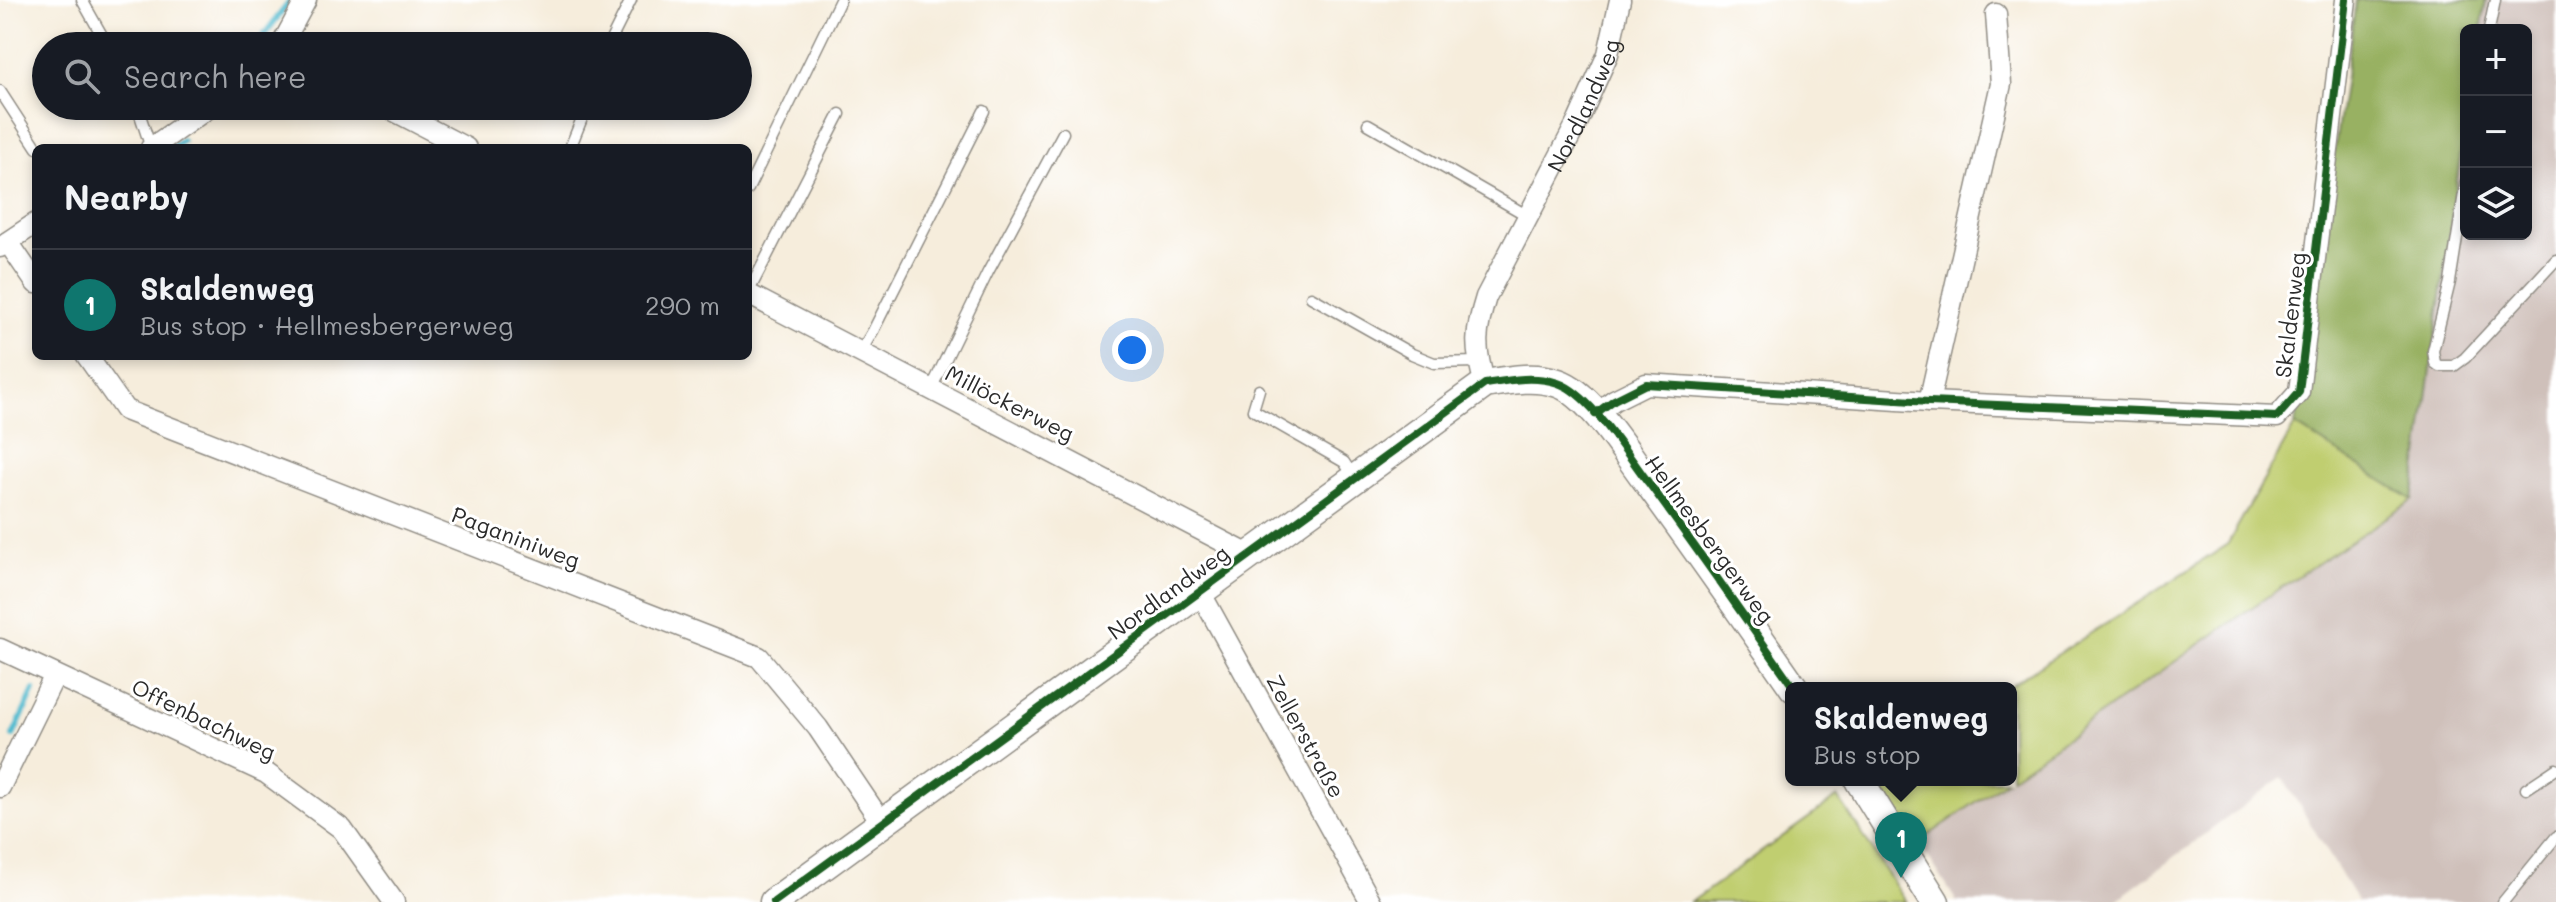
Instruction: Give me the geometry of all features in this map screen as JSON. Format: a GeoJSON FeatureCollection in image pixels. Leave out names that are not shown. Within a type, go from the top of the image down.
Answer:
{"type":"FeatureCollection","features":[{"type":"Feature","properties":{"kind":"street"},"geometry":{"type":"LineString","coordinates":[[289,32],[306,0]]}},
{"type":"Feature","properties":{"kind":"street","name":"Nordlandweg"},"geometry":{"type":"LineString","coordinates":[[1482,373],[1477,325],[1486,297],[1578,121],[1608,54],[1620,0]]}},
{"type":"Feature","properties":{"kind":"street","name":"Skaldenweg"},"geometry":{"type":"LineString","coordinates":[[1595,414],[1614,400],[1646,384],[1929,402],[2277,417],[2299,392],[2346,0]]}},
{"type":"Feature","properties":{"kind":"street"},"geometry":{"type":"LineString","coordinates":[[1929,402],[2001,84],[1996,14]]}},
{"type":"Feature","properties":{"kind":"street"},"geometry":{"type":"LineString","coordinates":[[157,144],[191,120]]}},
{"type":"Feature","properties":{"kind":"street"},"geometry":{"type":"LineString","coordinates":[[412,120],[458,144]]}},
{"type":"Feature","properties":{"kind":"street"},"geometry":{"type":"LineString","coordinates":[[32,226],[4,244],[32,278]]}},
{"type":"Feature","properties":{"kind":"street","name":"Millöckerweg"},"geometry":{"type":"LineString","coordinates":[[752,296],[1249,555]]}},
{"type":"Feature","properties":{"kind":"street","name":"Paganiniweg"},"geometry":{"type":"LineString","coordinates":[[90,360],[125,410],[759,657],[818,728],[882,823]]}},
{"type":"Feature","properties":{"kind":"street","name":"Nordlandweg"},"geometry":{"type":"LineString","coordinates":[[774,902],[1355,478],[1482,373],[1559,383],[1580,397],[1595,414]]}},
{"type":"Feature","properties":{"kind":"street","name":"Hellmesbergerweg"},"geometry":{"type":"LineString","coordinates":[[1595,414],[1686,534],[1790,682]]}},
{"type":"Feature","properties":{"kind":"street","name":"Zellerstraße"},"geometry":{"type":"LineString","coordinates":[[1200,592],[1371,902]]}},
{"type":"Feature","properties":{"kind":"street","name":"Offenbachweg"},"geometry":{"type":"LineString","coordinates":[[0,649],[266,773],[342,829],[394,902]]}},
{"type":"Feature","properties":{"kind":"street"},"geometry":{"type":"LineString","coordinates":[[0,787],[55,675]]}},
{"type":"Feature","properties":{"kind":"street"},"geometry":{"type":"LineString","coordinates":[[1863,786],[1935,902]]}},
{"type":"Feature","properties":{"kind":"lane"},"geometry":{"type":"LineString","coordinates":[[82,0],[100,32]]}},
{"type":"Feature","properties":{"kind":"lane"},"geometry":{"type":"LineString","coordinates":[[615,32],[631,0]]}},
{"type":"Feature","properties":{"kind":"lane"},"geometry":{"type":"LineString","coordinates":[[752,181],[840,0]]}},
{"type":"Feature","properties":{"kind":"lane"},"geometry":{"type":"LineString","coordinates":[[2490,24],[2495,0]]}},
{"type":"Feature","properties":{"kind":"lane"},"geometry":{"type":"LineString","coordinates":[[0,91],[34,144]]}},
{"type":"Feature","properties":{"kind":"lane"},"geometry":{"type":"LineString","coordinates":[[860,353],[984,111]]}},
{"type":"Feature","properties":{"kind":"lane"},"geometry":{"type":"LineString","coordinates":[[752,286],[840,114]]}},
{"type":"Feature","properties":{"kind":"lane"},"geometry":{"type":"LineString","coordinates":[[142,120],[150,144]]}},
{"type":"Feature","properties":{"kind":"lane"},"geometry":{"type":"LineString","coordinates":[[572,144],[581,120]]}},
{"type":"Feature","properties":{"kind":"lane"},"geometry":{"type":"LineString","coordinates":[[1368,124],[1528,216]]}},
{"type":"Feature","properties":{"kind":"lane"},"geometry":{"type":"LineString","coordinates":[[931,389],[988,272],[1063,133]]}},
{"type":"Feature","properties":{"kind":"lane"},"geometry":{"type":"LineString","coordinates":[[2460,219],[2450,282],[2433,351],[2435,363],[2439,366],[2454,366],[2465,358],[2556,260]]}},
{"type":"Feature","properties":{"kind":"lane"},"geometry":{"type":"LineString","coordinates":[[1311,297],[1412,354],[1434,363],[1482,373]]}},
{"type":"Feature","properties":{"kind":"lane"},"geometry":{"type":"LineString","coordinates":[[1259,390],[1253,410],[1344,462],[1355,478]]}},
{"type":"Feature","properties":{"kind":"lane"},"geometry":{"type":"LineString","coordinates":[[2526,789],[2556,769]]}},
{"type":"Feature","properties":{"kind":"lane"},"geometry":{"type":"LineString","coordinates":[[2503,902],[2556,837]]}},
{"type":"Feature","properties":{"kind":"shaded area"},"geometry":{"type":"Polygon","coordinates":[[[2486,0],[2556,0],[2556,902],[2358,902],[2282,777],[2114,902],[1957,902],[1919,842],[1998,786],[2017,786],[2017,773],[2271,594],[2413,500],[2460,158],[2460,240],[2532,240],[2532,24],[2482,24],[2486,0]]]}},
{"type":"Feature","properties":{"kind":"green space"},"geometry":{"type":"Polygon","coordinates":[[[2356,0],[2486,0],[2482,24],[2460,24],[2460,158],[2413,500],[2295,425],[2356,0]]]}},
{"type":"Feature","properties":{"kind":"green space"},"geometry":{"type":"Polygon","coordinates":[[[2295,425],[2413,500],[2271,594],[2017,773],[2015,682],[2227,545],[2295,425]]]}},
{"type":"Feature","properties":{"kind":"green space"},"geometry":{"type":"Polygon","coordinates":[[[1878,786],[1998,786],[1919,842],[1878,786]]]}},
{"type":"Feature","properties":{"kind":"green space"},"geometry":{"type":"Polygon","coordinates":[[[1838,797],[1906,902],[1691,902],[1838,797]]]}},
{"type":"Feature","properties":{"kind":"waterway"},"geometry":{"type":"LineString","coordinates":[[266,32],[291,0]]}},
{"type":"Feature","properties":{"kind":"waterway"},"geometry":{"type":"LineString","coordinates":[[177,144],[182,141]]}},
{"type":"Feature","properties":{"kind":"waterway"},"geometry":{"type":"LineString","coordinates":[[13,736],[34,690]]}},
{"type":"Feature","properties":{"kind":"cycle path"},"geometry":{"type":"LineString","coordinates":[[1595,414],[1614,400],[1646,384],[1929,402],[2277,417],[2299,392],[2346,0]]}},
{"type":"Feature","properties":{"kind":"cycle path"},"geometry":{"type":"LineString","coordinates":[[774,902],[1485,384],[1540,379],[1558,383],[1583,399],[1619,442],[1790,682]]}},
{"type":"Feature","properties":{"kind":"place","name":"Skaldenweg"},"geometry":{"type":"Point","coordinates":[1901,878]}}]}
